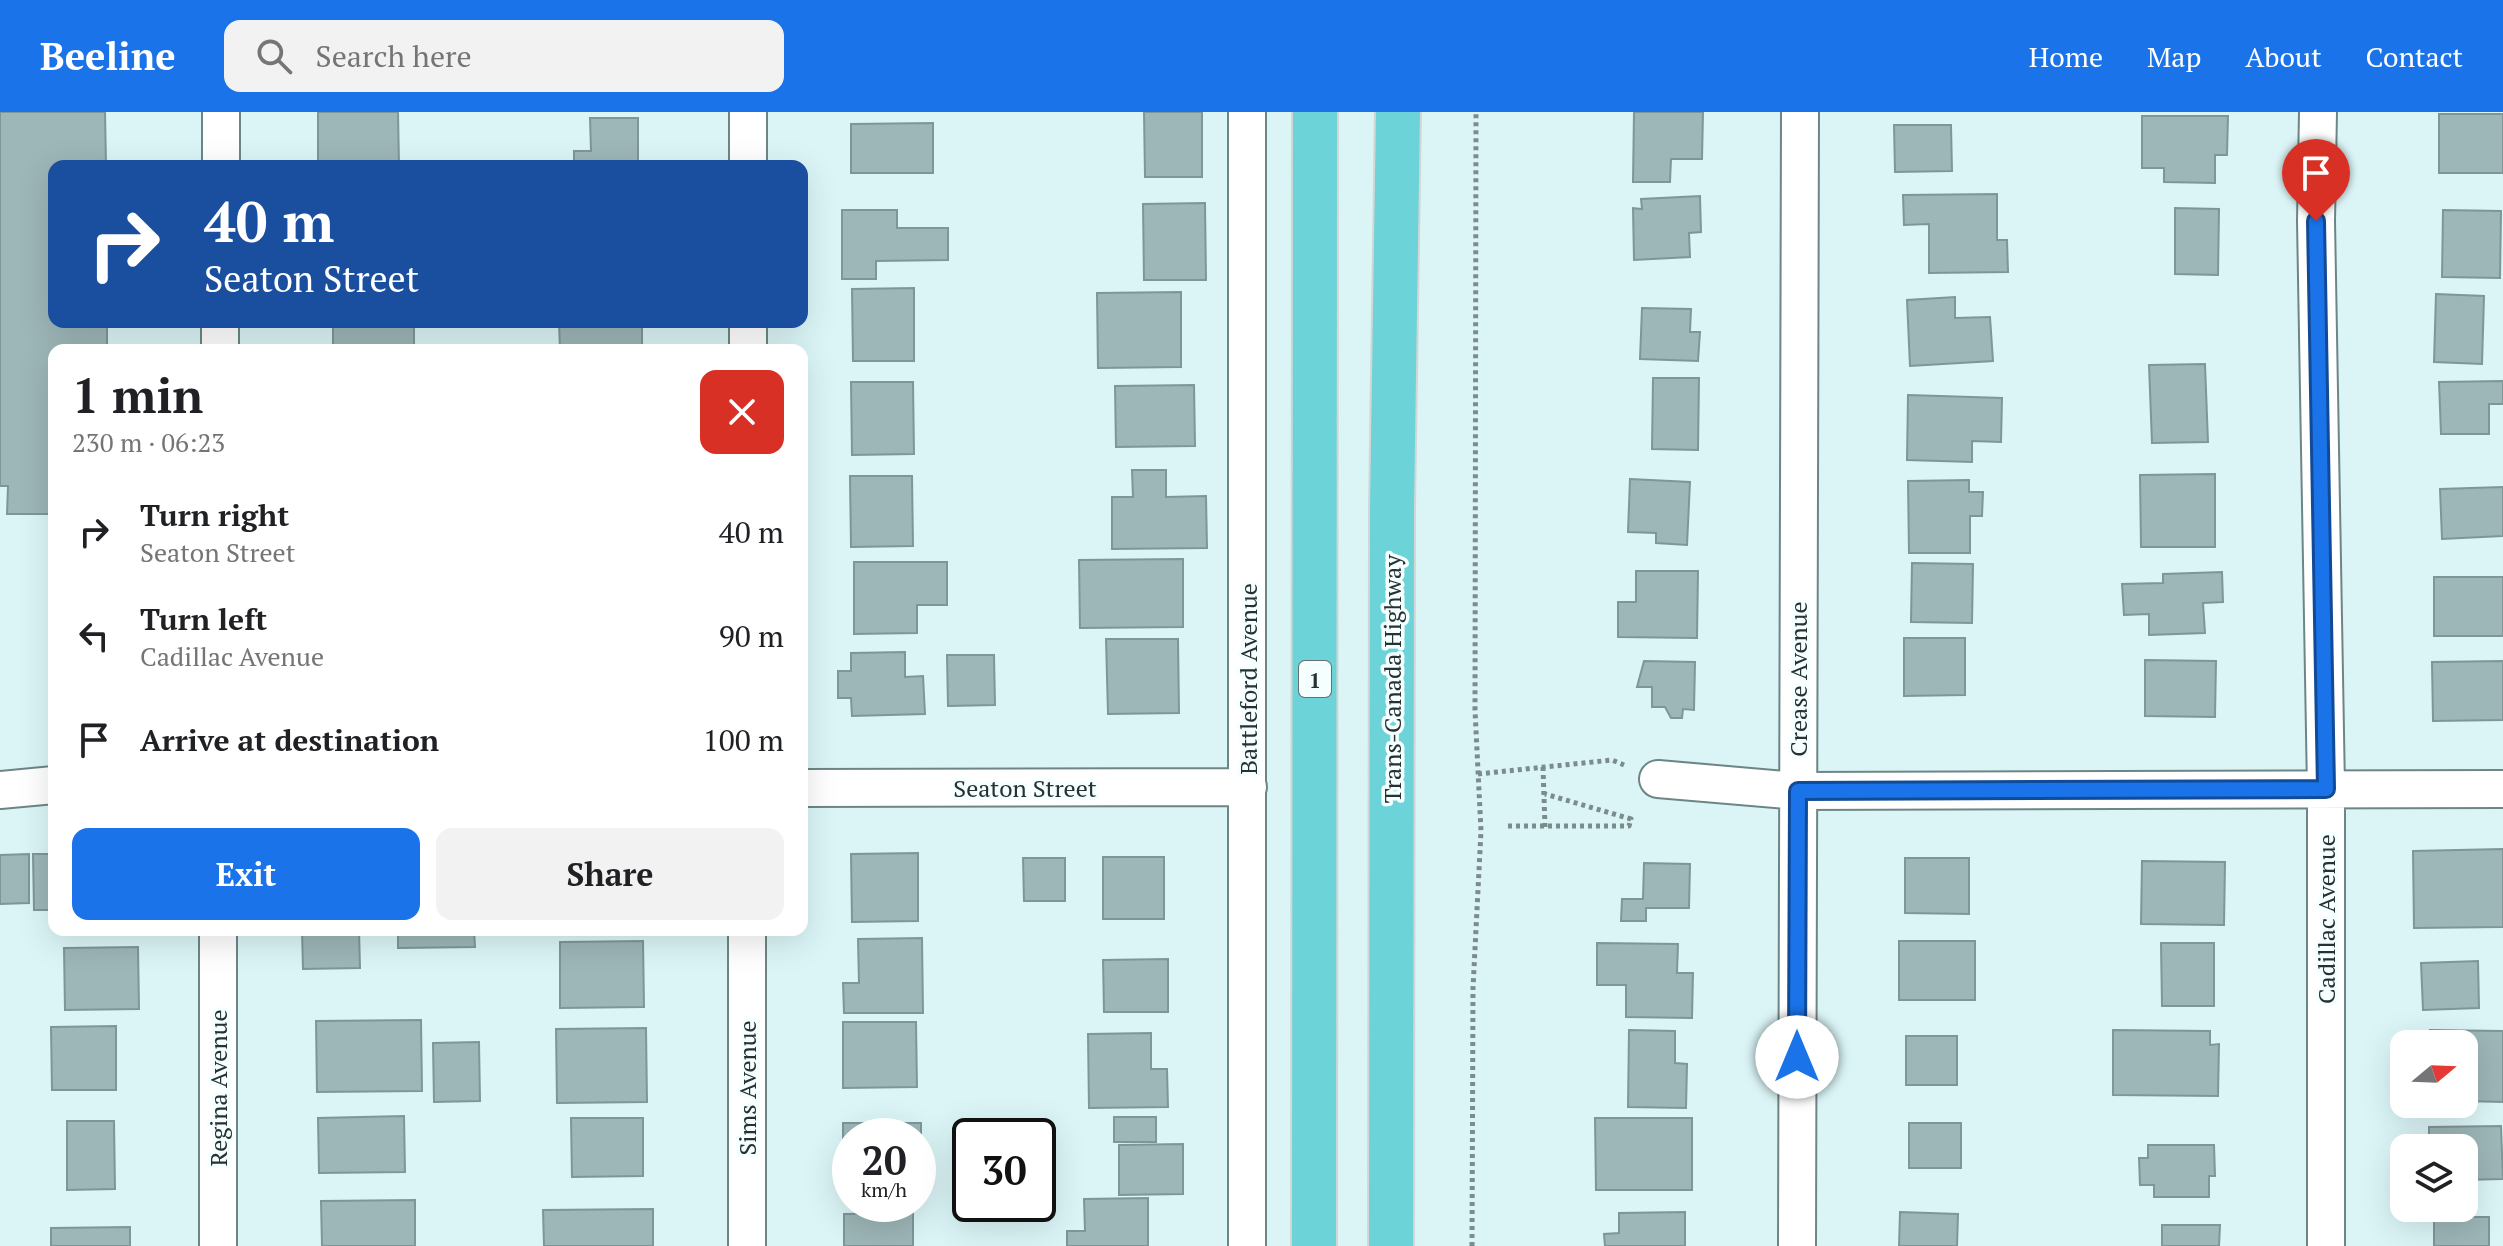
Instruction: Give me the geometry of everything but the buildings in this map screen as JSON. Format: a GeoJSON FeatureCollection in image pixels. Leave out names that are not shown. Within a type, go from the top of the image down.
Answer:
{"type":"FeatureCollection","features":[{"type":"Feature","properties":{"kind":"highway","name":"1"},"geometry":{"type":"LineString","coordinates":[[1314,1246],[1315,112]]}},
{"type":"Feature","properties":{"kind":"highway","name":"Trans-Canada Highway"},"geometry":{"type":"LineString","coordinates":[[1391,1246],[1392,508],[1398,112]]}},
{"type":"Feature","properties":{"kind":"street"},"geometry":{"type":"LineString","coordinates":[[221,112],[221,160]]}},
{"type":"Feature","properties":{"kind":"street"},"geometry":{"type":"LineString","coordinates":[[748,112],[748,160]]}},
{"type":"Feature","properties":{"kind":"street","name":"Battleford Avenue"},"geometry":{"type":"LineString","coordinates":[[1247,112],[1247,1246]]}},
{"type":"Feature","properties":{"kind":"street","name":"Crease Avenue"},"geometry":{"type":"LineString","coordinates":[[1797,1246],[1800,112]]}},
{"type":"Feature","properties":{"kind":"street","name":"Cadillac Avenue"},"geometry":{"type":"LineString","coordinates":[[2318,112],[2316,221],[2326,789],[2326,1246]]}},
{"type":"Feature","properties":{"kind":"street"},"geometry":{"type":"LineString","coordinates":[[1658,779],[1798,791],[2503,789]]}},
{"type":"Feature","properties":{"kind":"street"},"geometry":{"type":"LineString","coordinates":[[0,790],[48,786]]}},
{"type":"Feature","properties":{"kind":"street","name":"Seaton Street"},"geometry":{"type":"LineString","coordinates":[[808,788],[1248,787]]}},
{"type":"Feature","properties":{"kind":"street","name":"Regina Avenue"},"geometry":{"type":"LineString","coordinates":[[218,936],[218,1246]]}},
{"type":"Feature","properties":{"kind":"street","name":"Sims Avenue"},"geometry":{"type":"LineString","coordinates":[[747,936],[747,1246]]}},
{"type":"Feature","properties":{"kind":"path"},"geometry":{"type":"LineString","coordinates":[[1472,1246],[1475,917],[1481,831],[1475,710],[1476,112]]}},
{"type":"Feature","properties":{"kind":"path"},"geometry":{"type":"LineString","coordinates":[[1478,774],[1612,760],[1658,779]]}},
{"type":"Feature","properties":{"kind":"path"},"geometry":{"type":"LineString","coordinates":[[1543,767],[1545,827]]}},
{"type":"Feature","properties":{"kind":"path"},"geometry":{"type":"LineString","coordinates":[[1508,826],[1629,826],[1631,819],[1545,794]]}},
{"type":"Feature","properties":{"kind":"route"},"geometry":{"type":"LineString","coordinates":[[1797,1057],[1798,791],[2326,789],[2316,221]]}}]}
